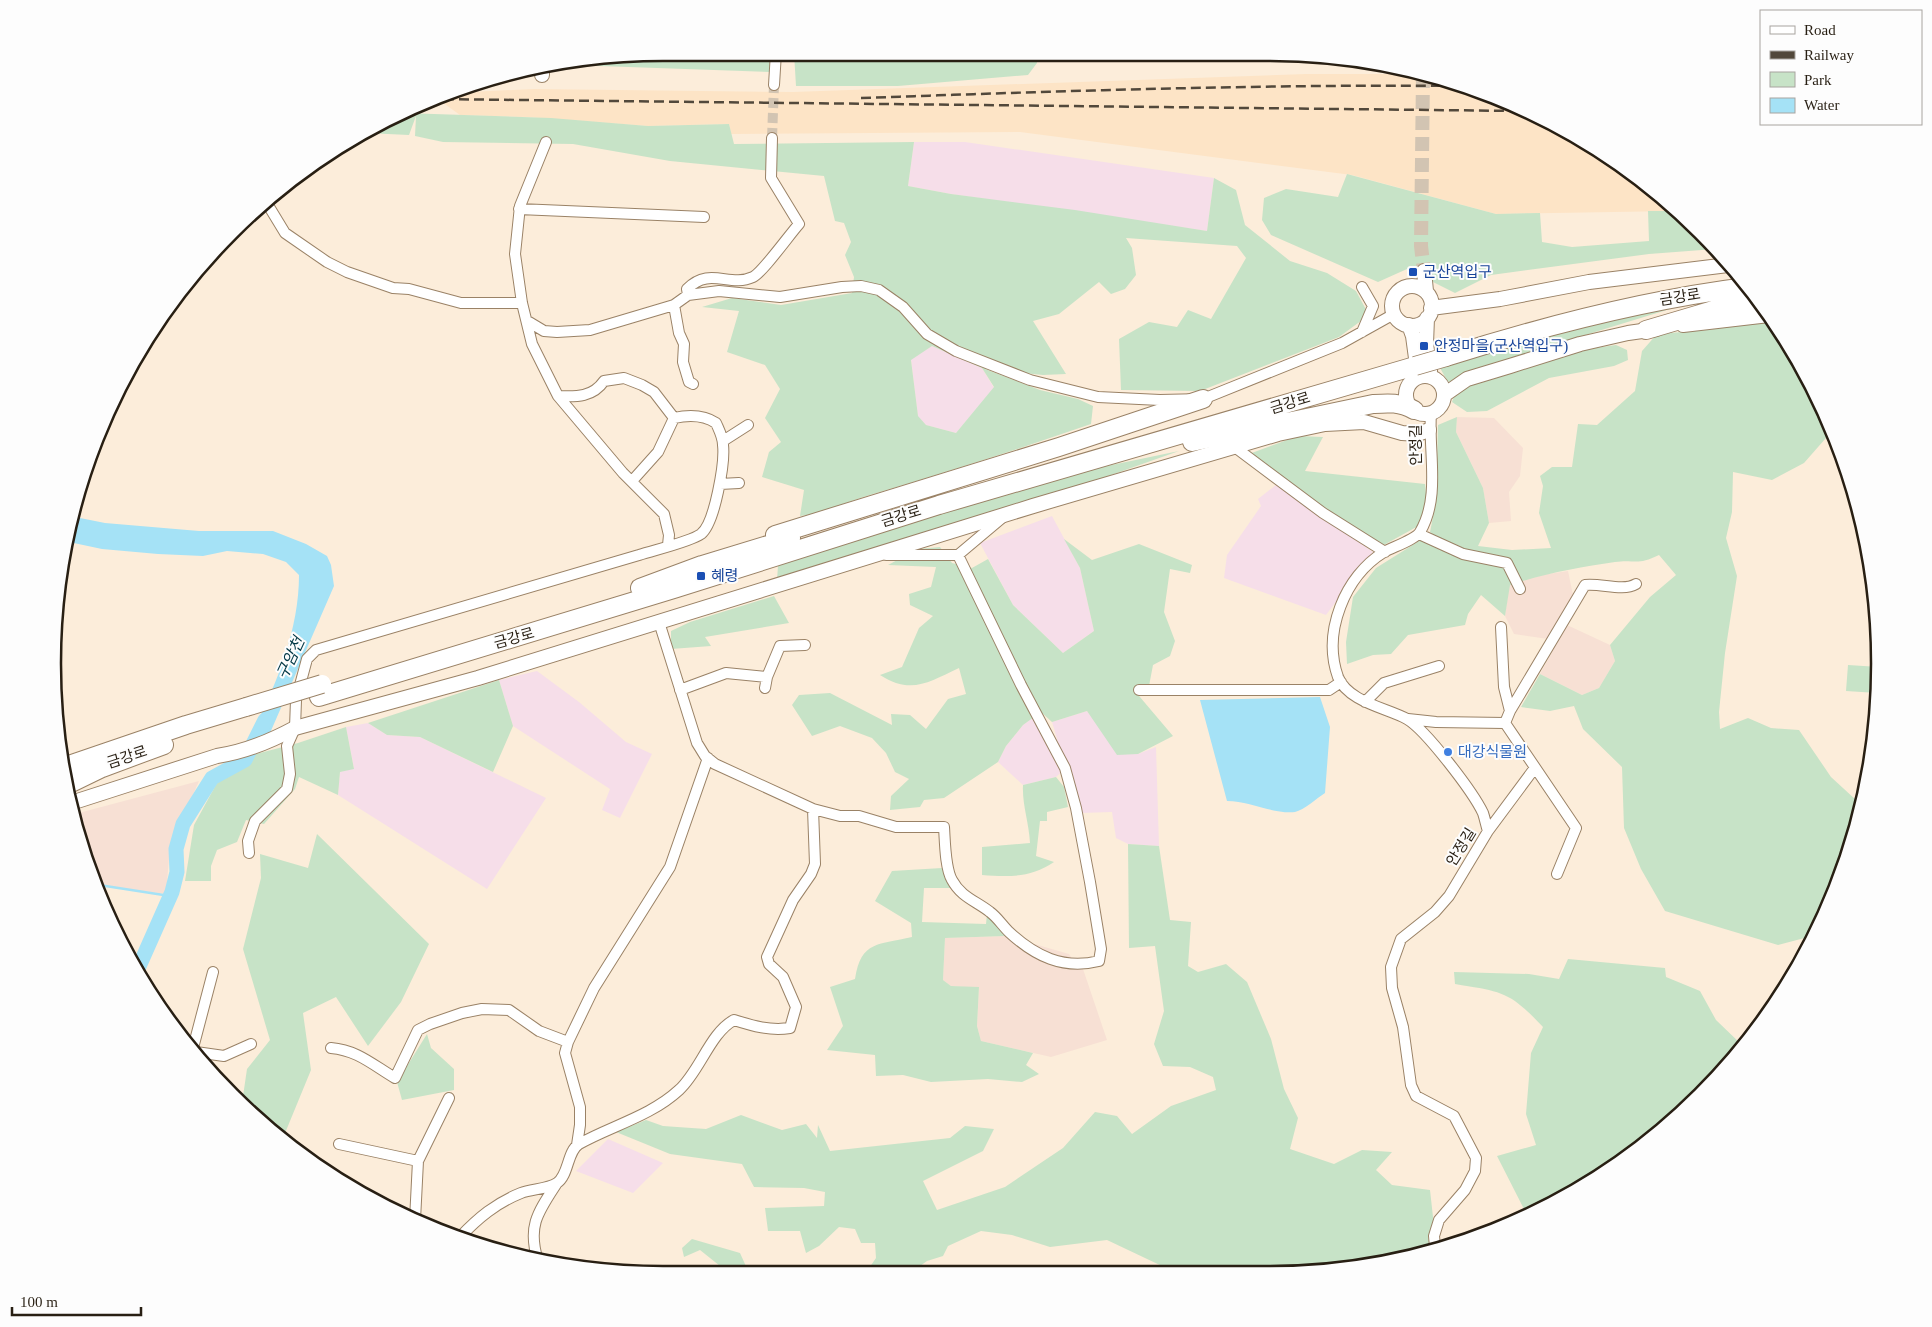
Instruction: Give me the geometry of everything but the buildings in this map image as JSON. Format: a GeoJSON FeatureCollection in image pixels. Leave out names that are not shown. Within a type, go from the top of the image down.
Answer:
{"type":"FeatureCollection","features":[{"type":"Feature","properties":{"kind":"highway","name":"금강로"},"geometry":{"type":"LineString","coordinates":[[321,690],[674,588],[879,523],[1062,469],[1419,369],[1445,352],[1576,307],[1642,293],[1731,278]]}},
{"type":"Feature","properties":{"kind":"highway","name":"금강로"},"geometry":{"type":"LineString","coordinates":[[1445,352],[1654,301],[1739,288]]}},
{"type":"Feature","properties":{"kind":"highway"},"geometry":{"type":"LineString","coordinates":[[1646,330],[1750,303]]}},
{"type":"Feature","properties":{"kind":"highway","name":"금강로"},"geometry":{"type":"LineString","coordinates":[[70,765],[245,714],[636,589],[702,565],[974,483],[1419,369]]}},
{"type":"Feature","properties":{"kind":"highway"},"geometry":{"type":"LineString","coordinates":[[702,565],[741,546],[1124,427],[1203,399]]}},
{"type":"Feature","properties":{"kind":"highway"},"geometry":{"type":"LineString","coordinates":[[1062,469],[1372,404],[1392,403],[1422,411]]}},
{"type":"Feature","properties":{"kind":"highway","name":"금강로"},"geometry":{"type":"LineString","coordinates":[[72,775],[188,731]]}},
{"type":"Feature","properties":{"kind":"highway"},"geometry":{"type":"LineString","coordinates":[[68,754],[188,731]]}},
{"type":"Feature","properties":{"kind":"highway"},"geometry":{"type":"LineString","coordinates":[[73,782],[188,731]]}},
{"type":"Feature","properties":{"kind":"street"},"geometry":{"type":"LineString","coordinates":[[774,85],[775,61]]}},
{"type":"Feature","properties":{"kind":"street"},"geometry":{"type":"LineString","coordinates":[[688,295],[687,289],[691,285],[706,278],[737,280],[756,276],[798,224],[771,178],[772,138]]}},
{"type":"Feature","properties":{"kind":"street"},"geometry":{"type":"LineString","coordinates":[[546,142],[519,209],[515,254],[522,303],[529,322],[532,344],[558,396],[632,481],[664,514],[669,535],[668,545]]}},
{"type":"Feature","properties":{"kind":"street"},"geometry":{"type":"LineString","coordinates":[[270,208],[285,232],[327,262],[347,272],[393,288],[424,292],[460,303],[522,303]]}},
{"type":"Feature","properties":{"kind":"street"},"geometry":{"type":"LineString","coordinates":[[519,209],[704,216]]}},
{"type":"Feature","properties":{"kind":"street"},"geometry":{"type":"LineString","coordinates":[[1426,291],[1411,286],[1399,290],[1392,302],[1397,320],[1410,325],[1422,322],[1429,313],[1599,280],[1721,266]]}},
{"type":"Feature","properties":{"kind":"street"},"geometry":{"type":"LineString","coordinates":[[1410,325],[1419,369],[1441,383],[1444,395],[1440,406],[1422,411],[1409,405],[1406,392],[1419,369],[1426,344],[1431,300],[1426,291],[1420,270],[1411,286]]}},
{"type":"Feature","properties":{"kind":"street"},"geometry":{"type":"LineString","coordinates":[[529,322],[544,330],[557,332],[590,330],[674,305],[688,295],[718,291],[780,297],[842,286],[861,286],[879,290],[903,307],[927,334],[956,350],[1030,380],[1098,397],[1160,400],[1203,399],[1342,343],[1394,314]]}},
{"type":"Feature","properties":{"kind":"street"},"geometry":{"type":"LineString","coordinates":[[1362,287],[1373,306],[1362,333]]}},
{"type":"Feature","properties":{"kind":"street"},"geometry":{"type":"LineString","coordinates":[[674,305],[679,332],[684,344],[685,367],[689,382],[693,384]]}},
{"type":"Feature","properties":{"kind":"street"},"geometry":{"type":"LineString","coordinates":[[1444,395],[1468,379],[1580,344],[1646,330],[1760,316]]}},
{"type":"Feature","properties":{"kind":"street"},"geometry":{"type":"LineString","coordinates":[[558,396],[590,394],[598,390],[604,381],[624,378],[654,392],[674,418]]}},
{"type":"Feature","properties":{"kind":"street","name":"안정길"},"geometry":{"type":"LineString","coordinates":[[1419,534],[1430,506],[1429,430],[1422,411]]}},
{"type":"Feature","properties":{"kind":"street"},"geometry":{"type":"LineString","coordinates":[[249,853],[248,841],[255,821],[287,789],[290,774],[287,746],[295,728],[296,700],[307,659],[316,650],[668,545],[691,540],[703,533],[714,511],[715,496],[720,484],[723,442],[716,423],[711,420],[685,416],[674,418]]}},
{"type":"Feature","properties":{"kind":"street"},"geometry":{"type":"LineString","coordinates":[[632,481],[658,452],[674,418]]}},
{"type":"Feature","properties":{"kind":"street"},"geometry":{"type":"LineString","coordinates":[[78,801],[276,739],[295,728],[478,678],[1006,515],[1278,434],[1326,424],[1364,422],[1402,433],[1418,434],[1429,430]]}},
{"type":"Feature","properties":{"kind":"street"},"geometry":{"type":"LineString","coordinates":[[723,442],[748,425]]}},
{"type":"Feature","properties":{"kind":"street"},"geometry":{"type":"LineString","coordinates":[[1236,448],[1323,513],[1385,552]]}},
{"type":"Feature","properties":{"kind":"street"},"geometry":{"type":"LineString","coordinates":[[720,484],[739,483]]}},
{"type":"Feature","properties":{"kind":"street"},"geometry":{"type":"LineString","coordinates":[[875,555],[958,555],[1006,515]]}},
{"type":"Feature","properties":{"kind":"street"},"geometry":{"type":"LineString","coordinates":[[1140,690],[1329,690],[1340,682],[1333,651],[1336,624],[1348,588],[1372,560],[1419,534],[1463,554],[1507,563],[1520,589]]}},
{"type":"Feature","properties":{"kind":"street"},"geometry":{"type":"LineString","coordinates":[[659,622],[697,743],[715,764],[813,810],[840,816],[858,816],[896,827],[944,827],[950,878],[968,899],[990,912],[1019,941],[1048,958],[1062,964],[1077,965],[1099,961],[1101,949],[1090,882],[1076,808],[1065,768],[1021,684],[958,555]]}},
{"type":"Feature","properties":{"kind":"street"},"geometry":{"type":"LineString","coordinates":[[1505,723],[1510,710],[1585,585],[1597,584],[1629,588],[1636,584]]}},
{"type":"Feature","properties":{"kind":"street"},"geometry":{"type":"LineString","coordinates":[[1501,626],[1504,687],[1510,710]]}},
{"type":"Feature","properties":{"kind":"street"},"geometry":{"type":"LineString","coordinates":[[680,690],[726,672],[766,683],[780,646],[804,645]]}},
{"type":"Feature","properties":{"kind":"street"},"geometry":{"type":"LineString","coordinates":[[1365,702],[1384,684],[1439,666]]}},
{"type":"Feature","properties":{"kind":"street","name":"안정길"},"geometry":{"type":"LineString","coordinates":[[1340,682],[1365,702],[1407,719],[1424,732],[1483,813],[1488,831],[1449,896],[1435,912],[1401,939],[1391,967],[1392,988],[1403,1027],[1411,1085],[1416,1096],[1454,1116],[1476,1158],[1476,1171],[1465,1190],[1438,1220],[1435,1242]]}},
{"type":"Feature","properties":{"kind":"street"},"geometry":{"type":"LineString","coordinates":[[1407,719],[1436,722],[1505,723]]}},
{"type":"Feature","properties":{"kind":"street"},"geometry":{"type":"LineString","coordinates":[[1505,723],[1534,769],[1576,828],[1557,874]]}},
{"type":"Feature","properties":{"kind":"street"},"geometry":{"type":"LineString","coordinates":[[535,1251],[533,1245],[537,1213],[562,1176],[577,1145],[580,1107],[565,1053],[568,1042],[594,988],[670,867],[708,758]]}},
{"type":"Feature","properties":{"kind":"street"},"geometry":{"type":"LineString","coordinates":[[1488,831],[1534,769]]}},
{"type":"Feature","properties":{"kind":"street"},"geometry":{"type":"LineString","coordinates":[[577,1145],[660,1105],[680,1090],[694,1072],[723,1026],[734,1020],[760,1028],[778,1030],[790,1028],[796,1007],[783,978],[769,964],[767,957],[793,900],[815,864],[813,810]]}},
{"type":"Feature","properties":{"kind":"street"},"geometry":{"type":"LineString","coordinates":[[194,1040],[213,972]]}},
{"type":"Feature","properties":{"kind":"street"},"geometry":{"type":"LineString","coordinates":[[331,1048],[342,1049],[364,1056],[395,1078],[418,1030],[462,1013],[482,1009],[509,1010],[539,1031],[568,1042]]}},
{"type":"Feature","properties":{"kind":"street"},"geometry":{"type":"LineString","coordinates":[[205,1053],[224,1056],[251,1044]]}},
{"type":"Feature","properties":{"kind":"street"},"geometry":{"type":"LineString","coordinates":[[415,1212],[418,1161],[449,1098]]}},
{"type":"Feature","properties":{"kind":"street"},"geometry":{"type":"LineString","coordinates":[[339,1144],[418,1161]]}},
{"type":"Feature","properties":{"kind":"street"},"geometry":{"type":"LineString","coordinates":[[465,1232],[494,1206],[521,1193],[557,1183]]}},
{"type":"Feature","properties":{"kind":"shaded area"},"geometry":{"type":"Polygon","coordinates":[[[1306,74],[1390,74],[1462,93],[1535,123],[1603,163],[1666,211],[1496,214],[1352,175],[1020,132],[731,134],[729,124],[648,126],[527,117],[460,115],[443,103],[474,92],[534,89],[793,92],[1306,74]]]}},
{"type":"Feature","properties":{"kind":"shaded area"},"geometry":{"type":"Polygon","coordinates":[[[914,142],[965,142],[1214,178],[1207,231],[951,194],[908,186],[914,142]]]}},
{"type":"Feature","properties":{"kind":"shaded area"},"geometry":{"type":"Polygon","coordinates":[[[932,346],[982,368],[994,388],[956,433],[926,425],[918,417],[911,359],[932,346]]]}},
{"type":"Feature","properties":{"kind":"shaded area"},"geometry":{"type":"Polygon","coordinates":[[[1457,417],[1494,418],[1523,448],[1520,476],[1509,492],[1511,521],[1489,523],[1483,488],[1456,432],[1457,417]]]}},
{"type":"Feature","properties":{"kind":"shaded area"},"geometry":{"type":"Polygon","coordinates":[[[1276,485],[1373,552],[1326,615],[1224,578],[1227,555],[1261,506],[1258,499],[1276,485]]]}},
{"type":"Feature","properties":{"kind":"shaded area"},"geometry":{"type":"Polygon","coordinates":[[[1052,516],[1080,568],[1094,631],[1063,653],[1013,605],[980,543],[1052,516]]]}},
{"type":"Feature","properties":{"kind":"shaded area"},"geometry":{"type":"Polygon","coordinates":[[[1568,571],[1573,595],[1548,639],[1514,634],[1505,616],[1509,585],[1541,575],[1568,571]]]}},
{"type":"Feature","properties":{"kind":"shaded area"},"geometry":{"type":"Polygon","coordinates":[[[1567,625],[1610,645],[1615,661],[1599,688],[1582,695],[1540,674],[1567,625]]]}},
{"type":"Feature","properties":{"kind":"shaded area"},"geometry":{"type":"Polygon","coordinates":[[[537,671],[579,702],[626,742],[652,754],[620,818],[602,810],[610,789],[513,726],[499,680],[537,671]]]}},
{"type":"Feature","properties":{"kind":"shaded area"},"geometry":{"type":"Polygon","coordinates":[[[1041,711],[1058,742],[1052,722],[1087,711],[1094,720],[1138,754],[1156,747],[1159,846],[1128,844],[1116,838],[1112,812],[1081,813],[1067,767],[1056,777],[1023,785],[998,762],[1006,746],[1023,725],[1041,711]]]}},
{"type":"Feature","properties":{"kind":"shaded area"},"geometry":{"type":"Polygon","coordinates":[[[368,723],[387,735],[420,737],[546,798],[487,889],[338,795],[340,772],[354,768],[346,727],[368,723]]]}},
{"type":"Feature","properties":{"kind":"shaded area"},"geometry":{"type":"Polygon","coordinates":[[[199,781],[170,847],[166,894],[104,886],[93,857],[80,813],[199,781]]]}},
{"type":"Feature","properties":{"kind":"shaded area"},"geometry":{"type":"Polygon","coordinates":[[[1006,936],[1069,954],[1073,960],[1079,962],[1107,1040],[1051,1057],[981,1041],[977,1026],[979,988],[951,986],[943,980],[945,938],[1006,936]]]}},
{"type":"Feature","properties":{"kind":"shaded area"},"geometry":{"type":"Polygon","coordinates":[[[608,1139],[663,1163],[633,1193],[576,1171],[608,1139]]]}},
{"type":"Feature","properties":{"kind":"green space"},"geometry":{"type":"Polygon","coordinates":[[[664,61],[772,61],[771,72],[590,66],[664,61]]]}},
{"type":"Feature","properties":{"kind":"green space"},"geometry":{"type":"Polygon","coordinates":[[[794,61],[1037,61],[1028,75],[898,86],[796,86],[794,61]]]}},
{"type":"Feature","properties":{"kind":"green space"},"geometry":{"type":"Polygon","coordinates":[[[418,114],[551,118],[648,126],[729,124],[734,144],[914,142],[908,186],[951,194],[1075,210],[1207,231],[1214,178],[1236,190],[1245,225],[1290,261],[1327,273],[1356,291],[1369,315],[1339,337],[1200,391],[1121,390],[1119,339],[1149,322],[1177,327],[1188,310],[1211,319],[1246,258],[1237,246],[1126,238],[1132,248],[1136,275],[1125,289],[1111,294],[1099,282],[1059,314],[1033,321],[1066,374],[1043,375],[985,369],[1040,390],[1078,399],[1093,406],[1091,424],[827,510],[800,516],[804,490],[762,477],[769,452],[781,442],[765,418],[780,389],[765,365],[727,352],[739,311],[702,307],[732,298],[781,305],[852,293],[854,277],[845,255],[851,242],[844,223],[835,221],[824,176],[670,161],[573,144],[443,142],[415,136],[416,116],[409,135],[378,134],[418,114]],[[932,346],[911,360],[918,416],[926,425],[956,433],[994,387],[982,368],[932,346]]]}},
{"type":"Feature","properties":{"kind":"green space"},"geometry":{"type":"Polygon","coordinates":[[[1347,174],[1496,214],[1540,213],[1542,242],[1572,247],[1649,241],[1648,211],[1666,211],[1705,250],[1649,254],[1491,275],[1455,293],[1407,269],[1378,282],[1271,235],[1262,220],[1264,198],[1286,189],[1338,197],[1347,174]]]}},
{"type":"Feature","properties":{"kind":"green space"},"geometry":{"type":"Polygon","coordinates":[[[1683,305],[1582,336],[1448,382],[1440,368],[1525,337],[1683,305]]]}},
{"type":"Feature","properties":{"kind":"green space"},"geometry":{"type":"Polygon","coordinates":[[[1764,321],[1790,362],[1809,397],[1827,437],[1804,463],[1772,480],[1733,472],[1732,512],[1726,538],[1737,576],[1725,653],[1719,712],[1720,729],[1748,718],[1771,728],[1799,730],[1831,777],[1855,799],[1839,857],[1809,930],[1805,938],[1778,945],[1665,911],[1641,869],[1624,828],[1622,767],[1583,729],[1574,706],[1550,711],[1521,707],[1540,674],[1582,695],[1599,688],[1615,661],[1610,645],[1650,597],[1676,575],[1659,555],[1641,561],[1622,561],[1562,571],[1510,585],[1505,616],[1481,595],[1468,614],[1465,625],[1408,635],[1391,654],[1373,655],[1347,664],[1346,642],[1353,597],[1376,568],[1419,541],[1440,541],[1430,532],[1436,502],[1438,425],[1457,417],[1456,432],[1483,488],[1489,523],[1478,546],[1512,550],[1551,548],[1539,513],[1543,486],[1540,476],[1552,467],[1572,467],[1578,424],[1597,425],[1635,391],[1642,351],[1657,334],[1707,330],[1764,321]]]}},
{"type":"Feature","properties":{"kind":"green space"},"geometry":{"type":"Polygon","coordinates":[[[1616,345],[1627,350],[1628,360],[1614,366],[1549,378],[1487,411],[1467,412],[1452,402],[1456,391],[1493,377],[1556,357],[1616,345]]]}},
{"type":"Feature","properties":{"kind":"green space"},"geometry":{"type":"Polygon","coordinates":[[[1298,436],[1323,437],[1305,471],[1425,484],[1427,503],[1420,525],[1382,546],[1298,491],[1249,454],[1298,436]]]}},
{"type":"Feature","properties":{"kind":"green space"},"geometry":{"type":"Polygon","coordinates":[[[1179,451],[1080,486],[777,580],[778,566],[867,534],[1049,478],[1179,451]]]}},
{"type":"Feature","properties":{"kind":"green space"},"geometry":{"type":"Polygon","coordinates":[[[1064,539],[1092,560],[1139,544],[1192,565],[1190,573],[1170,569],[1164,612],[1175,641],[1170,656],[1153,665],[1149,686],[1134,690],[1173,736],[1138,754],[1117,755],[1087,711],[1052,722],[1041,712],[1023,725],[1006,746],[998,762],[944,798],[924,800],[920,807],[890,810],[891,796],[909,779],[895,772],[886,753],[872,738],[840,726],[812,736],[792,705],[799,695],[830,693],[892,725],[891,714],[910,715],[926,729],[948,699],[966,694],[959,668],[929,682],[911,685],[891,681],[880,675],[902,667],[919,628],[933,616],[910,605],[909,594],[931,587],[936,567],[888,565],[918,549],[940,547],[952,563],[972,568],[988,559],[1013,605],[1063,653],[1094,631],[1080,568],[1064,539]]]}},
{"type":"Feature","properties":{"kind":"green space"},"geometry":{"type":"Polygon","coordinates":[[[774,596],[789,623],[705,637],[711,646],[671,649],[671,631],[690,622],[774,596]]]}},
{"type":"Feature","properties":{"kind":"green space"},"geometry":{"type":"Polygon","coordinates":[[[1848,665],[1871,666],[1870,693],[1846,691],[1848,665]]]}},
{"type":"Feature","properties":{"kind":"green space"},"geometry":{"type":"Polygon","coordinates":[[[499,680],[513,726],[493,772],[420,737],[387,735],[368,723],[499,680]]]}},
{"type":"Feature","properties":{"kind":"green space"},"geometry":{"type":"Polygon","coordinates":[[[346,727],[354,769],[340,772],[338,795],[299,777],[295,789],[264,824],[246,820],[237,842],[217,850],[211,866],[211,881],[185,881],[194,825],[218,781],[248,765],[256,754],[298,743],[346,727]]]}},
{"type":"Feature","properties":{"kind":"green space"},"geometry":{"type":"Polygon","coordinates":[[[1056,777],[1064,787],[1068,807],[1047,812],[1047,821],[1040,821],[1036,856],[1054,862],[1028,874],[1010,876],[982,875],[982,847],[1030,843],[1023,785],[1056,777]]]}},
{"type":"Feature","properties":{"kind":"green space"},"geometry":{"type":"Polygon","coordinates":[[[317,834],[429,944],[401,1002],[368,1046],[336,997],[303,1013],[311,1070],[286,1132],[243,1094],[247,1069],[270,1040],[243,949],[261,878],[260,854],[308,868],[317,834]]]}},
{"type":"Feature","properties":{"kind":"green space"},"geometry":{"type":"Polygon","coordinates":[[[1128,844],[1159,846],[1170,920],[1191,922],[1188,966],[1198,972],[1226,964],[1247,982],[1271,1039],[1284,1089],[1298,1118],[1290,1149],[1334,1164],[1362,1150],[1392,1152],[1376,1170],[1392,1185],[1430,1190],[1434,1226],[1428,1236],[1429,1243],[1347,1261],[1268,1266],[1162,1266],[1107,1240],[1050,1247],[1012,1235],[981,1231],[948,1246],[943,1256],[927,1261],[920,1266],[870,1266],[876,1258],[875,1243],[861,1243],[855,1229],[839,1227],[819,1246],[806,1253],[800,1231],[768,1231],[765,1208],[824,1206],[825,1192],[804,1188],[754,1187],[742,1164],[670,1154],[616,1132],[646,1120],[663,1126],[706,1129],[741,1115],[782,1130],[806,1124],[817,1138],[818,1125],[830,1151],[950,1138],[965,1126],[994,1129],[983,1151],[923,1181],[937,1210],[1005,1187],[1063,1148],[1095,1112],[1117,1116],[1132,1134],[1171,1106],[1216,1090],[1213,1077],[1190,1067],[1163,1066],[1154,1044],[1164,1011],[1155,946],[1129,948],[1128,844]]]}},
{"type":"Feature","properties":{"kind":"green space"},"geometry":{"type":"Polygon","coordinates":[[[942,868],[953,888],[924,888],[922,922],[986,924],[987,914],[1006,936],[945,938],[943,980],[951,986],[979,987],[977,1026],[981,1041],[1033,1053],[1026,1065],[1039,1074],[1022,1082],[988,1079],[931,1082],[903,1075],[876,1076],[875,1055],[827,1050],[843,1026],[830,987],[855,979],[862,957],[873,946],[912,937],[911,923],[875,901],[892,871],[942,868]]]}},
{"type":"Feature","properties":{"kind":"green space"},"geometry":{"type":"Polygon","coordinates":[[[1568,959],[1665,968],[1666,977],[1700,991],[1716,1020],[1737,1041],[1694,1089],[1666,1116],[1635,1141],[1570,1185],[1524,1209],[1497,1156],[1536,1145],[1526,1114],[1531,1053],[1543,1027],[1522,1006],[1504,995],[1455,984],[1454,972],[1529,974],[1559,979],[1568,959]]]}},
{"type":"Feature","properties":{"kind":"green space"},"geometry":{"type":"Polygon","coordinates":[[[427,1034],[431,1048],[454,1069],[454,1090],[402,1100],[397,1082],[427,1034]]]}},
{"type":"Feature","properties":{"kind":"green space"},"geometry":{"type":"Polygon","coordinates":[[[692,1239],[740,1253],[746,1266],[720,1266],[700,1250],[684,1257],[682,1248],[692,1239]]]}},
{"type":"Feature","properties":{"kind":"water"},"geometry":{"type":"Polygon","coordinates":[[[80,518],[105,523],[199,531],[273,531],[306,544],[327,556],[331,565],[334,586],[270,733],[248,741],[276,681],[290,640],[298,597],[299,575],[286,562],[263,554],[227,551],[203,556],[102,549],[74,543],[80,518]]]}},
{"type":"Feature","properties":{"kind":"water"},"geometry":{"type":"Polygon","coordinates":[[[1320,697],[1330,727],[1325,793],[1295,812],[1277,811],[1227,801],[1200,700],[1320,697]]]}},
{"type":"Feature","properties":{"kind":"waterway","name":"구암천"},"geometry":{"type":"LineString","coordinates":[[141,963],[172,892],[177,872],[176,849],[183,824],[212,778],[245,760],[265,720]]}},
{"type":"Feature","properties":{"kind":"waterway"},"geometry":{"type":"LineString","coordinates":[[104,886],[170,896]]}},
{"type":"Feature","properties":{"kind":"tunnel"},"geometry":{"type":"LineString","coordinates":[[1423,82],[1421,246],[1424,271]]}},
{"type":"Feature","properties":{"kind":"tunnel"},"geometry":{"type":"LineString","coordinates":[[772,138],[774,85]]}},
{"type":"Feature","properties":{"kind":"railway"},"geometry":{"type":"LineString","coordinates":[[861,98],[1240,87],[1438,86]]}},
{"type":"Feature","properties":{"kind":"railway"},"geometry":{"type":"LineString","coordinates":[[453,99],[1508,111]]}},
{"type":"Feature","properties":{"kind":"place","name":"군산역입구"},"geometry":{"type":"Point","coordinates":[1413,272]}},
{"type":"Feature","properties":{"kind":"place","name":"안정마을(군산역입구)"},"geometry":{"type":"Point","coordinates":[1424,346]}},
{"type":"Feature","properties":{"kind":"place","name":"혜령"},"geometry":{"type":"Point","coordinates":[701,576]}},
{"type":"Feature","properties":{"kind":"place","name":"대강식물원"},"geometry":{"type":"Point","coordinates":[1448,752]}}]}
